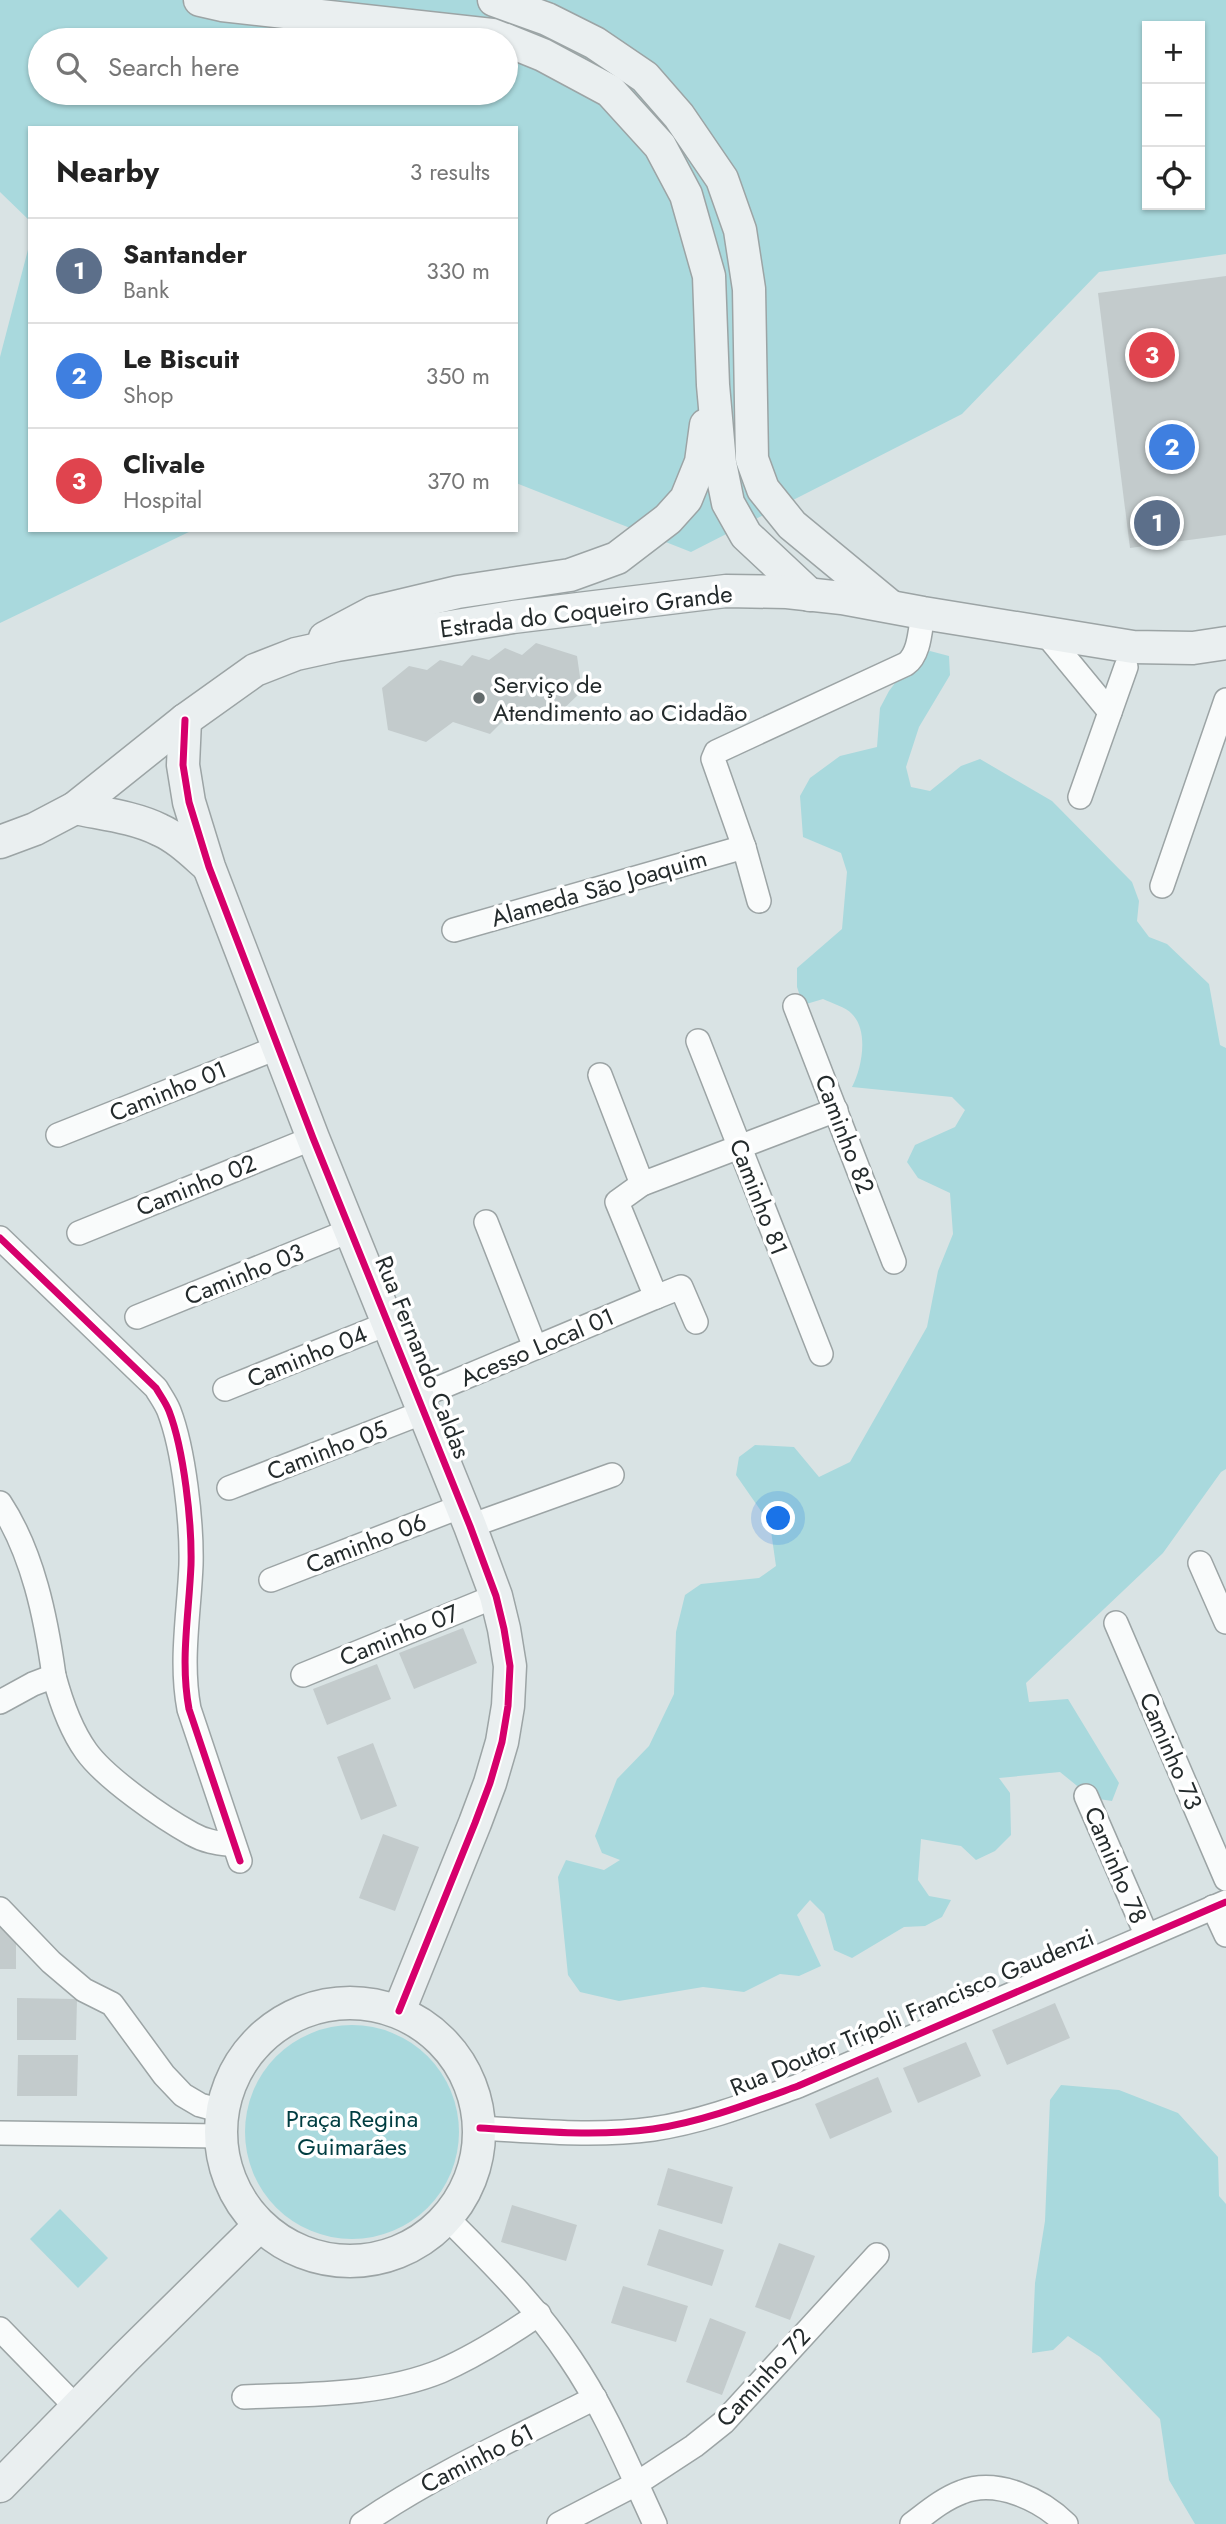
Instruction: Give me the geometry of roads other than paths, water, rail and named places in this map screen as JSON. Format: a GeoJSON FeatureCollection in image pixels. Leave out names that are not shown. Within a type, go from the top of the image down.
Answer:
{"type":"FeatureCollection","features":[{"type":"Feature","properties":{"kind":"main road"},"geometry":{"type":"LineString","coordinates":[[200,0],[222,5],[429,28]]}},
{"type":"Feature","properties":{"kind":"main road"},"geometry":{"type":"LineString","coordinates":[[494,0],[547,19],[595,43],[645,77],[679,116],[722,179],[740,230],[749,289],[752,460],[763,489],[792,525],[891,607]]}},
{"type":"Feature","properties":{"kind":"main road"},"geometry":{"type":"LineString","coordinates":[[518,45],[543,55],[610,91],[660,146],[686,195],[709,276],[713,385],[720,463],[728,503],[747,535],[810,595]]}},
{"type":"Feature","properties":{"kind":"main road"},"geometry":{"type":"LineString","coordinates":[[296,653],[374,612],[458,592],[570,575],[617,558],[668,519],[686,499],[701,462],[713,385]]}},
{"type":"Feature","properties":{"kind":"main road","name":"Estrada do Coqueiro Grande"},"geometry":{"type":"LineString","coordinates":[[0,842],[35,829],[75,808],[185,720],[255,670],[296,653],[337,645],[513,617],[726,590],[842,598],[1133,647],[1193,648],[1226,643]]}},
{"type":"Feature","properties":{"kind":"main road","name":"Rua Fernando Caldas"},"geometry":{"type":"LineString","coordinates":[[185,720],[183,765],[189,802],[209,867],[313,1138],[466,1516],[496,1596],[504,1629],[510,1666],[508,1706],[502,1742],[475,1823],[399,2011]]}},
{"type":"Feature","properties":{"kind":"main road"},"geometry":{"type":"LineString","coordinates":[[159,829],[189,802]]}},
{"type":"Feature","properties":{"kind":"main road","name":"Rua Fernando Caldas"},"geometry":{"type":"LineString","coordinates":[[75,808],[129,819],[159,829],[180,841],[209,867]]}},
{"type":"Feature","properties":{"kind":"main road"},"geometry":{"type":"LineString","coordinates":[[334,2003],[367,2003],[399,2011],[429,2029],[454,2054],[472,2089],[480,2128],[472,2176],[461,2198],[446,2218],[422,2239],[392,2254],[360,2261],[328,2260],[309,2255],[282,2243],[259,2226],[243,2207],[231,2185],[223,2161],[221,2124],[231,2080],[248,2051],[273,2028],[302,2011],[334,2003]]}},
{"type":"Feature","properties":{"kind":"main road"},"geometry":{"type":"LineString","coordinates":[[3,2477],[77,2408],[259,2226]]}},
{"type":"Feature","properties":{"kind":"street"},"geometry":{"type":"LineString","coordinates":[[759,901],[744,847],[713,759],[716,752],[912,660],[923,613]]}},
{"type":"Feature","properties":{"kind":"street"},"geometry":{"type":"LineString","coordinates":[[1045,633],[1110,712]]}},
{"type":"Feature","properties":{"kind":"street"},"geometry":{"type":"LineString","coordinates":[[1080,797],[1126,667]]}},
{"type":"Feature","properties":{"kind":"street"},"geometry":{"type":"LineString","coordinates":[[1162,886],[1226,700]]}},
{"type":"Feature","properties":{"kind":"street","name":"Alameda São Joaquim"},"geometry":{"type":"LineString","coordinates":[[454,930],[744,847]]}},
{"type":"Feature","properties":{"kind":"street","name":"Caminho 82"},"geometry":{"type":"LineString","coordinates":[[795,1006],[894,1262]]}},
{"type":"Feature","properties":{"kind":"street","name":"Caminho 81"},"geometry":{"type":"LineString","coordinates":[[698,1041],[821,1354]]}},
{"type":"Feature","properties":{"kind":"street","name":"Caminho 01"},"geometry":{"type":"LineString","coordinates":[[58,1135],[279,1046]]}},
{"type":"Feature","properties":{"kind":"street"},"geometry":{"type":"LineString","coordinates":[[600,1075],[642,1184]]}},
{"type":"Feature","properties":{"kind":"street"},"geometry":{"type":"LineString","coordinates":[[696,1322],[681,1287],[656,1297],[617,1202],[642,1184],[836,1110]]}},
{"type":"Feature","properties":{"kind":"street","name":"Caminho 02"},"geometry":{"type":"LineString","coordinates":[[79,1233],[313,1138]]}},
{"type":"Feature","properties":{"kind":"street"},"geometry":{"type":"LineString","coordinates":[[486,1222],[534,1348]]}},
{"type":"Feature","properties":{"kind":"street","name":"Caminho 03"},"geometry":{"type":"LineString","coordinates":[[137,1317],[351,1230]]}},
{"type":"Feature","properties":{"kind":"street"},"geometry":{"type":"LineString","coordinates":[[0,1238],[156,1388],[169,1410],[178,1444],[189,1510],[191,1562],[184,1685],[189,1709],[237,1853],[193,1835],[100,1768],[86,1750],[58,1693],[48,1631],[38,1595],[23,1548],[0,1503]]}},
{"type":"Feature","properties":{"kind":"street","name":"Acesso Local 01"},"geometry":{"type":"LineString","coordinates":[[421,1404],[534,1348],[656,1297]]}},
{"type":"Feature","properties":{"kind":"street","name":"Caminho 04"},"geometry":{"type":"LineString","coordinates":[[225,1389],[389,1324]]}},
{"type":"Feature","properties":{"kind":"street","name":"Caminho 05"},"geometry":{"type":"LineString","coordinates":[[229,1488],[421,1404]]}},
{"type":"Feature","properties":{"kind":"street","name":"Caminho 06"},"geometry":{"type":"LineString","coordinates":[[271,1580],[466,1516],[612,1475]]}},
{"type":"Feature","properties":{"kind":"street"},"geometry":{"type":"LineString","coordinates":[[1200,1563],[1226,1622]]}},
{"type":"Feature","properties":{"kind":"street","name":"Caminho 07"},"geometry":{"type":"LineString","coordinates":[[303,1675],[496,1596]]}},
{"type":"Feature","properties":{"kind":"street","name":"Caminho 73"},"geometry":{"type":"LineString","coordinates":[[1116,1623],[1226,1879]]}},
{"type":"Feature","properties":{"kind":"street"},"geometry":{"type":"LineString","coordinates":[[0,1702],[54,1676]]}},
{"type":"Feature","properties":{"kind":"street","name":"Caminho 78"},"geometry":{"type":"LineString","coordinates":[[1086,1796],[1146,1934]]}},
{"type":"Feature","properties":{"kind":"street"},"geometry":{"type":"LineString","coordinates":[[1220,1904],[1226,1935]]}},
{"type":"Feature","properties":{"kind":"street","name":"Rua Doutor Trípoli Francisco Gaudenzi"},"geometry":{"type":"LineString","coordinates":[[480,2128],[586,2134],[622,2132],[655,2129],[750,2104],[798,2086],[1220,1904]]}},
{"type":"Feature","properties":{"kind":"street"},"geometry":{"type":"LineString","coordinates":[[0,1909],[59,1969],[84,1990],[113,2004],[164,2075],[183,2095],[200,2105],[221,2124]]}},
{"type":"Feature","properties":{"kind":"street"},"geometry":{"type":"LineString","coordinates":[[0,2133],[221,2124]]}},
{"type":"Feature","properties":{"kind":"street"},"geometry":{"type":"LineString","coordinates":[[446,2218],[509,2279],[539,2314],[570,2358],[595,2398],[655,2524]]}},
{"type":"Feature","properties":{"kind":"street","name":"Caminho 72"},"geometry":{"type":"LineString","coordinates":[[559,2524],[636,2484],[694,2446],[724,2422],[877,2255]]}},
{"type":"Feature","properties":{"kind":"street"},"geometry":{"type":"LineString","coordinates":[[244,2397],[358,2390],[413,2381],[474,2356],[539,2314]]}},
{"type":"Feature","properties":{"kind":"street"},"geometry":{"type":"LineString","coordinates":[[0,2329],[77,2408]]}},
{"type":"Feature","properties":{"kind":"street","name":"Caminho 61"},"geometry":{"type":"LineString","coordinates":[[362,2524],[440,2475],[595,2398]]}},
{"type":"Feature","properties":{"kind":"street"},"geometry":{"type":"LineString","coordinates":[[912,2524],[965,2490],[985,2488],[1002,2489],[1020,2495],[1042,2505],[1066,2524]]}},
{"type":"Feature","properties":{"kind":"place","name":"Clivale"},"geometry":{"type":"Point","coordinates":[1152,355]}},
{"type":"Feature","properties":{"kind":"place","name":"Le Biscuit"},"geometry":{"type":"Point","coordinates":[1172,447]}},
{"type":"Feature","properties":{"kind":"place","name":"Santander"},"geometry":{"type":"Point","coordinates":[1157,523]}},
{"type":"Feature","properties":{"kind":"place","name":"Serviço de Atendimento ao Cidadão"},"geometry":{"type":"Point","coordinates":[479,698]}},
{"type":"Feature","properties":{"kind":"park label","name":"Praça Regina Guimarães"},"geometry":{"type":"Point","coordinates":[352,2132]}}]}
